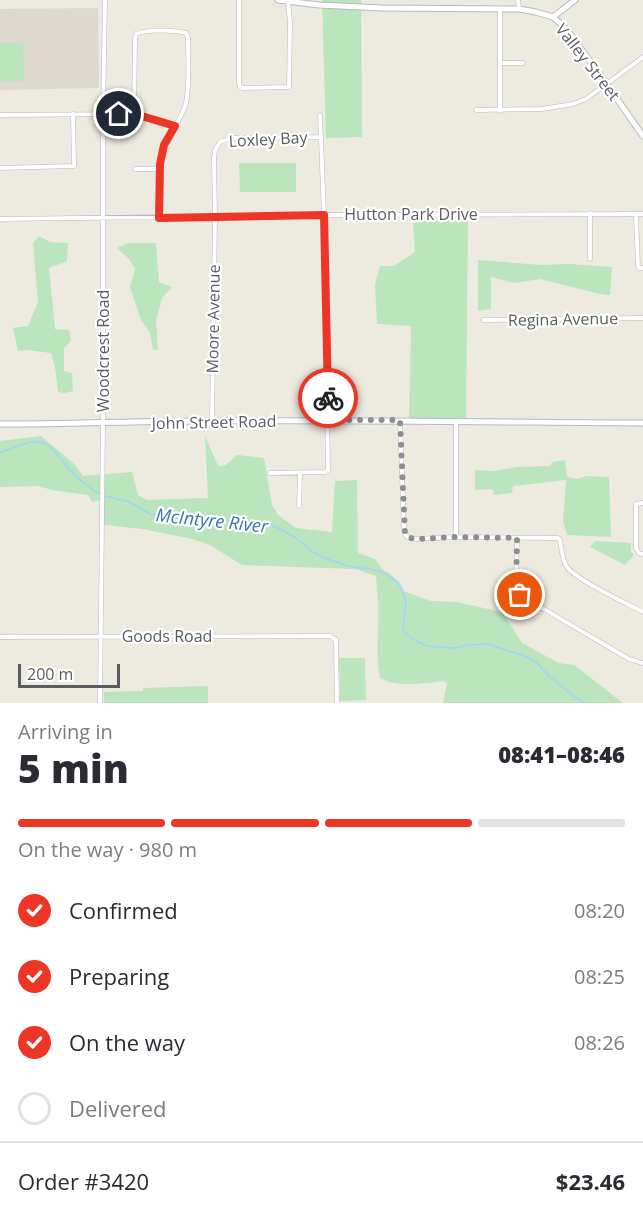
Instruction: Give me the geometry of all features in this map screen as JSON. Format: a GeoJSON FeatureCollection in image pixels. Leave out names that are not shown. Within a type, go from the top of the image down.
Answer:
{"type":"FeatureCollection","features":[{"type":"Feature","properties":{"kind":"main road"},"geometry":{"type":"LineString","coordinates":[[278,0],[319,5],[382,8],[519,9],[553,17],[574,0]]}},
{"type":"Feature","properties":{"kind":"main road","name":"Valley Street"},"geometry":{"type":"LineString","coordinates":[[553,17],[570,34],[643,136]]}},
{"type":"Feature","properties":{"kind":"main road","name":"John Street Road"},"geometry":{"type":"LineString","coordinates":[[0,424],[328,420],[643,423]]}},
{"type":"Feature","properties":{"kind":"street","name":"Woodcrest Road"},"geometry":{"type":"LineString","coordinates":[[100,703],[105,0]]}},
{"type":"Feature","properties":{"kind":"street"},"geometry":{"type":"LineString","coordinates":[[239,0],[239,83],[243,88],[289,87],[288,2]]}},
{"type":"Feature","properties":{"kind":"street"},"geometry":{"type":"LineString","coordinates":[[518,0],[519,9]]}},
{"type":"Feature","properties":{"kind":"street"},"geometry":{"type":"LineString","coordinates":[[500,9],[500,111]]}},
{"type":"Feature","properties":{"kind":"street"},"geometry":{"type":"LineString","coordinates":[[135,114],[136,34],[178,31],[186,33],[188,38],[187,93],[180,119],[164,145],[159,169],[159,218]]}},
{"type":"Feature","properties":{"kind":"street"},"geometry":{"type":"LineString","coordinates":[[476,110],[542,109],[573,104],[586,99],[643,57]]}},
{"type":"Feature","properties":{"kind":"street"},"geometry":{"type":"LineString","coordinates":[[500,63],[523,63]]}},
{"type":"Feature","properties":{"kind":"street"},"geometry":{"type":"LineString","coordinates":[[0,168],[74,166],[73,114]]}},
{"type":"Feature","properties":{"kind":"street"},"geometry":{"type":"LineString","coordinates":[[0,115],[135,114],[175,126]]}},
{"type":"Feature","properties":{"kind":"street"},"geometry":{"type":"LineString","coordinates":[[270,473],[325,472],[328,470],[320,115]]}},
{"type":"Feature","properties":{"kind":"street","name":"Loxley Bay"},"geometry":{"type":"LineString","coordinates":[[215,217],[214,158],[215,150],[220,142],[232,138],[321,137]]}},
{"type":"Feature","properties":{"kind":"street"},"geometry":{"type":"LineString","coordinates":[[135,169],[159,169]]}},
{"type":"Feature","properties":{"kind":"street"},"geometry":{"type":"LineString","coordinates":[[590,213],[590,259]]}},
{"type":"Feature","properties":{"kind":"street"},"geometry":{"type":"LineString","coordinates":[[636,214],[638,266],[643,268]]}},
{"type":"Feature","properties":{"kind":"street","name":"Hutton Park Drive"},"geometry":{"type":"LineString","coordinates":[[0,219],[643,214]]}},
{"type":"Feature","properties":{"kind":"street","name":"Moore Avenue"},"geometry":{"type":"LineString","coordinates":[[212,421],[215,217]]}},
{"type":"Feature","properties":{"kind":"street","name":"Regina Avenue"},"geometry":{"type":"LineString","coordinates":[[483,320],[643,318]]}},
{"type":"Feature","properties":{"kind":"street"},"geometry":{"type":"LineString","coordinates":[[400,420],[404,532],[410,538],[558,538],[563,560],[570,571],[643,612]]}},
{"type":"Feature","properties":{"kind":"street"},"geometry":{"type":"LineString","coordinates":[[456,421],[456,537]]}},
{"type":"Feature","properties":{"kind":"street"},"geometry":{"type":"LineString","coordinates":[[299,506],[300,473]]}},
{"type":"Feature","properties":{"kind":"street"},"geometry":{"type":"LineString","coordinates":[[643,503],[636,504],[636,548],[639,553],[643,554]]}},
{"type":"Feature","properties":{"kind":"street"},"geometry":{"type":"LineString","coordinates":[[517,538],[516,587],[520,595],[629,659],[643,663]]}},
{"type":"Feature","properties":{"kind":"street","name":"Goods Road"},"geometry":{"type":"LineString","coordinates":[[0,638],[321,635],[334,638],[337,657],[337,703]]}},
{"type":"Feature","properties":{"kind":"shaded area"},"geometry":{"type":"Polygon","coordinates":[[[98,8],[99,88],[0,90],[0,9],[98,8]]]}},
{"type":"Feature","properties":{"kind":"green space"},"geometry":{"type":"Polygon","coordinates":[[[322,0],[361,0],[362,137],[326,138],[322,0]]]}},
{"type":"Feature","properties":{"kind":"green space"},"geometry":{"type":"Polygon","coordinates":[[[0,43],[23,43],[24,81],[0,81],[0,43]]]}},
{"type":"Feature","properties":{"kind":"green space"},"geometry":{"type":"Polygon","coordinates":[[[239,163],[296,163],[296,192],[240,192],[239,163]]]}},
{"type":"Feature","properties":{"kind":"green space"},"geometry":{"type":"Polygon","coordinates":[[[413,220],[468,221],[466,418],[409,418],[411,326],[377,324],[375,284],[380,266],[394,266],[415,252],[413,220]]]}},
{"type":"Feature","properties":{"kind":"green space"},"geometry":{"type":"Polygon","coordinates":[[[39,236],[50,242],[68,243],[67,261],[49,268],[55,329],[69,330],[71,341],[64,348],[64,371],[72,373],[73,391],[64,393],[58,392],[51,353],[18,351],[13,328],[28,326],[38,302],[33,243],[39,236]]]}},
{"type":"Feature","properties":{"kind":"green space"},"geometry":{"type":"Polygon","coordinates":[[[128,243],[156,243],[159,282],[172,287],[162,298],[156,320],[158,350],[153,350],[150,333],[141,320],[130,287],[135,269],[129,259],[117,248],[128,243]]]}},
{"type":"Feature","properties":{"kind":"green space"},"geometry":{"type":"Polygon","coordinates":[[[478,260],[612,267],[610,295],[540,279],[514,283],[491,277],[491,309],[478,311],[478,260]]]}},
{"type":"Feature","properties":{"kind":"green space"},"geometry":{"type":"Polygon","coordinates":[[[41,436],[74,464],[83,476],[132,472],[138,495],[147,500],[208,498],[205,436],[218,466],[226,465],[237,455],[264,458],[272,505],[278,515],[296,528],[332,532],[335,481],[357,480],[358,553],[375,559],[384,571],[398,582],[403,591],[431,601],[456,602],[502,612],[522,643],[559,663],[574,665],[623,703],[443,703],[447,683],[444,681],[411,684],[394,683],[380,678],[376,576],[355,569],[242,565],[210,545],[192,539],[143,529],[104,525],[104,499],[92,502],[88,495],[38,486],[0,487],[0,441],[41,436]]]}},
{"type":"Feature","properties":{"kind":"green space"},"geometry":{"type":"Polygon","coordinates":[[[565,460],[567,477],[578,479],[587,476],[609,477],[611,537],[567,535],[563,521],[566,480],[513,486],[512,493],[494,495],[492,489],[475,490],[475,470],[493,471],[517,467],[550,466],[553,462],[565,460]]]}},
{"type":"Feature","properties":{"kind":"green space"},"geometry":{"type":"Polygon","coordinates":[[[595,541],[631,543],[631,551],[634,555],[625,565],[590,547],[595,541]]]}},
{"type":"Feature","properties":{"kind":"green space"},"geometry":{"type":"Polygon","coordinates":[[[339,658],[365,658],[366,700],[340,701],[339,658]]]}},
{"type":"Feature","properties":{"kind":"green space"},"geometry":{"type":"Polygon","coordinates":[[[208,686],[208,703],[104,703],[104,692],[208,686]]]}},
{"type":"Feature","properties":{"kind":"waterway","name":"McIntyre River"},"geometry":{"type":"LineString","coordinates":[[0,453],[31,442],[46,444],[81,480],[100,494]]}},
{"type":"Feature","properties":{"kind":"waterway","name":"McIntyre River"},"geometry":{"type":"LineString","coordinates":[[105,496],[130,502],[150,514],[182,519],[255,521],[276,527],[295,537],[324,558],[348,566],[385,573],[398,582],[403,591],[406,603],[403,629],[413,639],[427,646],[455,648],[487,644],[525,656],[536,662],[550,677],[583,703]]}},
{"type":"Feature","properties":{"kind":"way so far"},"geometry":{"type":"LineString","coordinates":[[328,398],[328,420],[400,420],[404,527],[407,537],[416,539],[517,538],[516,587],[520,595]]}},
{"type":"Feature","properties":{"kind":"route"},"geometry":{"type":"LineString","coordinates":[[119,114],[135,114],[175,126],[164,145],[160,164],[159,218],[324,215],[328,398]]}}]}
